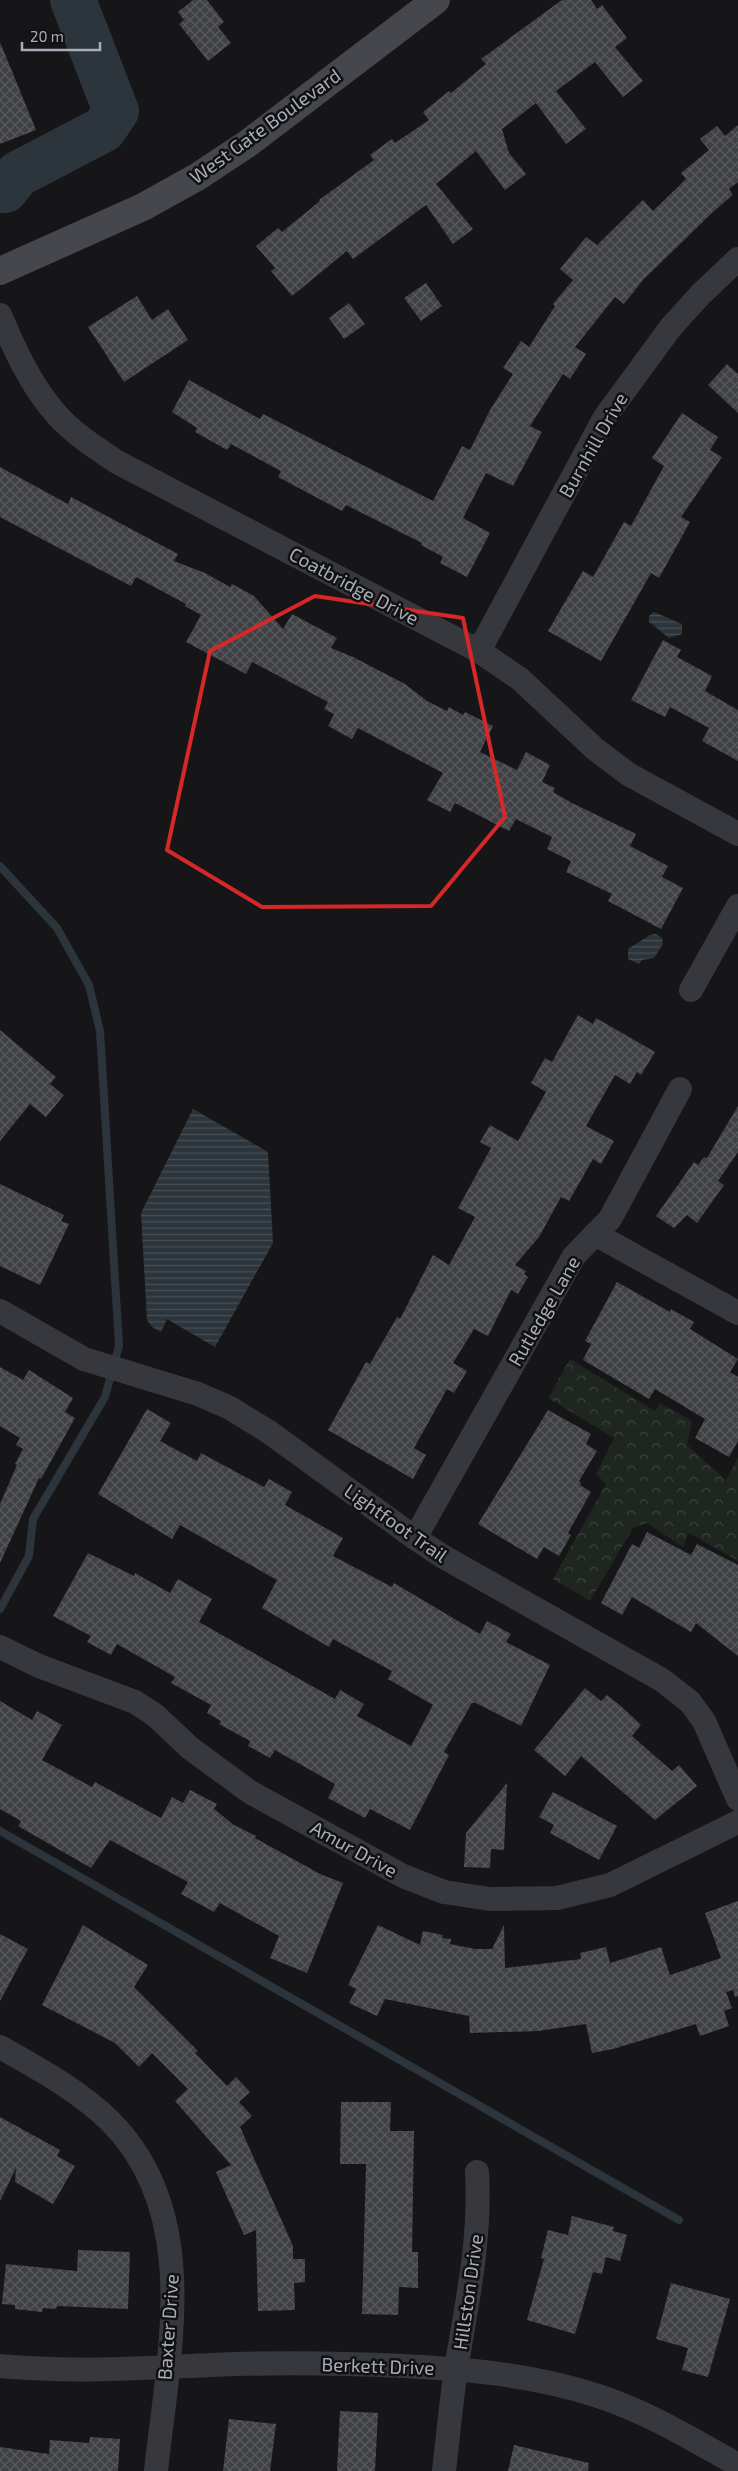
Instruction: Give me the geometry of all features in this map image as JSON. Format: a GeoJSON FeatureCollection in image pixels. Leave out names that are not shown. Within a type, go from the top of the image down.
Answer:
{"type":"FeatureCollection","features":[{"type":"Feature","properties":{"kind":"main road","name":"West Gate Boulevard"},"geometry":{"type":"LineString","coordinates":[[0,271],[143,207],[197,178],[247,144],[436,0]]}},
{"type":"Feature","properties":{"kind":"street","name":"Burnhill Drive"},"geometry":{"type":"LineString","coordinates":[[479,651],[606,417],[671,327],[701,294],[738,259]]}},
{"type":"Feature","properties":{"kind":"street","name":"Coatbridge Drive"},"geometry":{"type":"LineString","coordinates":[[0,315],[20,361],[57,414],[83,439],[117,462],[479,651],[520,679],[595,749],[628,774],[738,834]]}},
{"type":"Feature","properties":{"kind":"street"},"geometry":{"type":"LineString","coordinates":[[691,990],[738,906]]}},
{"type":"Feature","properties":{"kind":"street","name":"Rutledge Lane"},"geometry":{"type":"LineString","coordinates":[[414,1538],[574,1256],[610,1219],[680,1089]]}},
{"type":"Feature","properties":{"kind":"street"},"geometry":{"type":"LineString","coordinates":[[595,1234],[738,1313]]}},
{"type":"Feature","properties":{"kind":"street","name":"Lightfoot Trail"},"geometry":{"type":"LineString","coordinates":[[0,1311],[84,1359],[198,1394],[230,1408],[269,1432],[414,1538],[466,1571],[662,1680],[690,1702],[704,1721],[738,1798]]}},
{"type":"Feature","properties":{"kind":"street","name":"Amur Drive"},"geometry":{"type":"LineString","coordinates":[[0,1647],[39,1666],[135,1702],[155,1715],[190,1748],[250,1792],[402,1876],[444,1892],[490,1900],[557,1898],[610,1885],[738,1822]]}},
{"type":"Feature","properties":{"kind":"street","name":"Baxter Drive"},"geometry":{"type":"LineString","coordinates":[[0,2047],[50,2075],[81,2096],[110,2122],[134,2150],[153,2184],[166,2222],[173,2269],[173,2307],[156,2471]]}},
{"type":"Feature","properties":{"kind":"street","name":"Hillston Drive"},"geometry":{"type":"LineString","coordinates":[[444,2471],[456,2369],[476,2242],[479,2206],[477,2172]]}},
{"type":"Feature","properties":{"kind":"street","name":"Berkett Drive"},"geometry":{"type":"LineString","coordinates":[[0,2366],[74,2371],[264,2363],[343,2363],[456,2369],[550,2382],[595,2395],[662,2422],[738,2465]]}},
{"type":"Feature","properties":{"kind":"highlighted area"},"geometry":{"type":"Polygon","coordinates":[[[315,596],[463,618],[505,817],[431,906],[262,907],[167,850],[210,651],[315,596]]]}},
{"type":"Feature","properties":{"kind":"green space"},"geometry":{"type":"Polygon","coordinates":[[[570,1359],[655,1411],[660,1403],[692,1421],[687,1445],[726,1480],[738,1458],[738,1561],[689,1533],[683,1547],[647,1523],[633,1528],[590,1601],[553,1579],[606,1484],[596,1474],[614,1438],[548,1398],[570,1359]]]}},
{"type":"Feature","properties":{"kind":"shaded area"},"geometry":{"type":"Polygon","coordinates":[[[654,612],[682,624],[682,634],[669,638],[649,622],[649,616],[654,612]]]}},
{"type":"Feature","properties":{"kind":"shaded area"},"geometry":{"type":"Polygon","coordinates":[[[656,934],[662,938],[663,944],[654,958],[642,960],[639,964],[628,959],[628,949],[650,935],[656,934]]]}},
{"type":"Feature","properties":{"kind":"shaded area"},"geometry":{"type":"Polygon","coordinates":[[[193,1109],[268,1152],[273,1243],[215,1347],[167,1319],[161,1332],[152,1327],[147,1320],[141,1213],[193,1109]]]}},
{"type":"Feature","properties":{"kind":"building"},"geometry":{"type":"Polygon","coordinates":[[[193,0],[207,0],[224,22],[218,27],[231,43],[208,61],[179,24],[184,20],[178,12],[193,0]]]}},
{"type":"Feature","properties":{"kind":"building"},"geometry":{"type":"Polygon","coordinates":[[[562,0],[591,0],[597,9],[602,5],[627,38],[615,47],[643,81],[623,97],[595,62],[556,91],[586,129],[566,144],[536,103],[502,129],[509,153],[526,174],[505,190],[476,151],[436,184],[473,229],[453,244],[426,205],[353,259],[347,251],[292,296],[271,271],[275,268],[256,246],[278,228],[282,232],[319,200],[374,160],[370,155],[392,139],[395,143],[429,120],[423,112],[449,91],[451,93],[486,64],[481,59],[562,0]]]}},
{"type":"Feature","properties":{"kind":"building"},"geometry":{"type":"Polygon","coordinates":[[[0,42],[36,130],[0,144],[0,42]]]}},
{"type":"Feature","properties":{"kind":"building"},"geometry":{"type":"Polygon","coordinates":[[[738,125],[738,182],[729,189],[733,195],[643,280],[624,304],[615,297],[575,347],[586,354],[570,379],[563,374],[530,426],[542,432],[513,486],[486,473],[463,518],[490,533],[467,577],[440,563],[443,557],[421,545],[422,543],[346,505],[342,511],[278,477],[281,471],[231,444],[227,450],[195,432],[197,428],[172,412],[189,380],[260,419],[263,414],[433,501],[462,446],[470,450],[490,410],[513,374],[503,368],[521,341],[529,347],[555,306],[553,304],[573,280],[560,269],[586,237],[597,245],[643,200],[653,211],[686,179],[681,173],[709,150],[700,139],[717,126],[725,136],[738,125]]]}},
{"type":"Feature","properties":{"kind":"building"},"geometry":{"type":"Polygon","coordinates":[[[426,283],[442,306],[421,321],[404,298],[426,283]]]}},
{"type":"Feature","properties":{"kind":"building"},"geometry":{"type":"Polygon","coordinates":[[[137,296],[152,320],[168,309],[188,340],[124,382],[88,327],[137,296]]]}},
{"type":"Feature","properties":{"kind":"building"},"geometry":{"type":"Polygon","coordinates":[[[349,303],[365,324],[344,339],[329,318],[349,303]]]}},
{"type":"Feature","properties":{"kind":"building"},"geometry":{"type":"Polygon","coordinates":[[[727,364],[738,374],[738,413],[708,385],[727,364]]]}},
{"type":"Feature","properties":{"kind":"building"},"geometry":{"type":"Polygon","coordinates":[[[682,413],[718,437],[710,450],[722,457],[681,517],[690,522],[659,578],[651,573],[601,661],[548,631],[583,571],[593,577],[624,522],[631,526],[664,466],[652,458],[682,413]]]}},
{"type":"Feature","properties":{"kind":"building"},"geometry":{"type":"Polygon","coordinates":[[[0,467],[68,504],[71,497],[178,554],[174,561],[205,573],[230,587],[232,584],[254,596],[283,629],[292,614],[337,638],[331,648],[353,657],[405,684],[427,701],[447,711],[449,707],[463,715],[465,712],[493,726],[480,752],[517,770],[526,752],[550,765],[542,782],[555,788],[553,792],[572,803],[636,834],[630,846],[668,866],[662,877],[683,888],[661,929],[608,901],[612,894],[566,872],[571,861],[547,849],[552,837],[516,819],[509,831],[455,803],[450,812],[427,800],[443,773],[358,728],[352,739],[328,726],[334,714],[324,709],[328,702],[252,662],[246,674],[186,642],[201,615],[185,606],[186,604],[136,577],[131,586],[0,517],[0,467]]]}},
{"type":"Feature","properties":{"kind":"building"},"geometry":{"type":"Polygon","coordinates":[[[663,640],[681,650],[677,657],[712,676],[705,691],[738,710],[738,761],[702,741],[709,728],[670,707],[665,717],[631,700],[663,640]]]}},
{"type":"Feature","properties":{"kind":"building"},"geometry":{"type":"Polygon","coordinates":[[[578,1015],[593,1024],[596,1018],[655,1052],[641,1075],[637,1072],[630,1084],[615,1075],[586,1126],[614,1141],[601,1164],[593,1159],[569,1201],[561,1197],[539,1237],[515,1265],[526,1271],[524,1274],[528,1277],[518,1294],[511,1290],[488,1336],[474,1329],[453,1363],[467,1371],[454,1393],[447,1389],[414,1448],[426,1455],[413,1479],[328,1430],[366,1362],[370,1364],[397,1317],[400,1319],[433,1255],[449,1265],[475,1217],[458,1208],[491,1148],[480,1142],[490,1125],[518,1141],[546,1092],[531,1083],[545,1058],[552,1062],[578,1015]]]}},
{"type":"Feature","properties":{"kind":"building"},"geometry":{"type":"Polygon","coordinates":[[[0,1030],[56,1077],[50,1084],[64,1095],[46,1117],[30,1104],[0,1141],[0,1030]]]}},
{"type":"Feature","properties":{"kind":"building"},"geometry":{"type":"Polygon","coordinates":[[[738,1106],[738,1152],[718,1181],[724,1185],[697,1223],[687,1215],[674,1228],[656,1216],[694,1162],[698,1165],[704,1157],[707,1158],[738,1106]]]}},
{"type":"Feature","properties":{"kind":"building"},"geometry":{"type":"Polygon","coordinates":[[[0,1184],[64,1215],[61,1221],[69,1224],[40,1285],[0,1266],[0,1184]]]}},
{"type":"Feature","properties":{"kind":"building"},"geometry":{"type":"Polygon","coordinates":[[[617,1282],[670,1312],[671,1309],[694,1322],[690,1329],[738,1359],[730,1372],[738,1377],[738,1441],[729,1457],[695,1438],[705,1419],[655,1389],[649,1399],[583,1360],[591,1344],[585,1341],[617,1282]]]}},
{"type":"Feature","properties":{"kind":"building"},"geometry":{"type":"Polygon","coordinates":[[[0,1367],[23,1380],[29,1370],[73,1398],[65,1412],[75,1418],[41,1479],[39,1478],[0,1563],[0,1504],[17,1465],[15,1464],[23,1449],[16,1445],[20,1438],[0,1426],[0,1367]]]}},
{"type":"Feature","properties":{"kind":"building"},"geometry":{"type":"Polygon","coordinates":[[[147,1409],[171,1423],[160,1441],[197,1461],[201,1453],[264,1487],[269,1479],[292,1492],[285,1505],[343,1538],[333,1556],[392,1587],[394,1583],[480,1634],[487,1621],[511,1634],[506,1642],[550,1665],[521,1726],[476,1703],[472,1703],[444,1752],[449,1755],[410,1830],[370,1809],[365,1818],[328,1798],[335,1784],[275,1750],[270,1758],[248,1746],[250,1741],[219,1724],[221,1721],[207,1713],[211,1705],[171,1683],[175,1677],[117,1644],[111,1655],[87,1642],[91,1636],[53,1616],[88,1553],[134,1576],[135,1573],[170,1593],[178,1579],[212,1599],[199,1622],[335,1699],[340,1690],[364,1704],[357,1716],[411,1746],[433,1705],[388,1679],[392,1671],[333,1639],[329,1647],[262,1608],[277,1580],[180,1525],[172,1539],[98,1494],[147,1409]]]}},
{"type":"Feature","properties":{"kind":"building"},"geometry":{"type":"Polygon","coordinates":[[[548,1410],[591,1434],[586,1444],[597,1451],[579,1481],[580,1485],[591,1492],[568,1533],[571,1535],[559,1556],[544,1547],[537,1559],[478,1524],[548,1410]]]}},
{"type":"Feature","properties":{"kind":"building"},"geometry":{"type":"Polygon","coordinates":[[[647,1532],[691,1555],[697,1544],[738,1565],[738,1656],[696,1623],[691,1632],[632,1597],[622,1615],[601,1603],[632,1544],[639,1548],[647,1532]]]}},
{"type":"Feature","properties":{"kind":"building"},"geometry":{"type":"Polygon","coordinates":[[[585,1688],[601,1701],[607,1695],[622,1707],[641,1725],[632,1736],[672,1771],[679,1765],[697,1786],[655,1820],[581,1756],[565,1776],[534,1750],[585,1688]]]}},
{"type":"Feature","properties":{"kind":"building"},"geometry":{"type":"Polygon","coordinates":[[[0,1701],[32,1720],[37,1711],[62,1725],[42,1760],[92,1787],[95,1782],[161,1818],[172,1797],[183,1803],[190,1790],[217,1804],[214,1809],[234,1825],[256,1836],[255,1838],[320,1874],[343,1883],[307,1973],[270,1958],[279,1936],[220,1903],[214,1912],[181,1894],[188,1882],[110,1840],[91,1868],[18,1826],[21,1821],[0,1809],[0,1701]]]}},
{"type":"Feature","properties":{"kind":"building"},"geometry":{"type":"Polygon","coordinates":[[[507,1783],[504,1850],[491,1849],[490,1868],[464,1867],[466,1833],[507,1783]]]}},
{"type":"Feature","properties":{"kind":"building"},"geometry":{"type":"Polygon","coordinates":[[[553,1792],[617,1826],[599,1860],[550,1833],[554,1825],[539,1817],[553,1792]]]}},
{"type":"Feature","properties":{"kind":"building"},"geometry":{"type":"Polygon","coordinates":[[[738,1901],[738,1996],[735,1997],[733,1990],[726,1992],[732,2008],[724,2011],[729,2026],[700,2036],[696,2024],[613,2049],[592,2053],[586,2024],[538,2031],[470,2033],[469,2016],[385,1999],[377,2016],[349,2003],[356,1989],[348,1985],[378,1925],[420,1945],[423,1931],[443,1935],[442,1938],[451,1939],[450,1944],[475,1949],[492,1949],[504,1925],[505,1968],[581,1959],[580,1953],[606,1947],[610,1963],[661,1947],[670,1975],[721,1958],[705,1913],[738,1901]]]}},
{"type":"Feature","properties":{"kind":"building"},"geometry":{"type":"Polygon","coordinates":[[[83,1925],[148,1965],[134,1987],[198,2051],[195,2053],[227,2086],[236,2077],[250,2092],[239,2102],[252,2116],[240,2127],[293,2246],[293,2259],[305,2259],[305,2282],[294,2283],[295,2310],[258,2311],[256,2230],[244,2235],[216,2172],[231,2165],[175,2101],[188,2089],[152,2053],[139,2067],[115,2043],[42,2005],[83,1925]]]}},
{"type":"Feature","properties":{"kind":"building"},"geometry":{"type":"Polygon","coordinates":[[[0,1934],[28,1949],[0,2001],[0,1934]]]}},
{"type":"Feature","properties":{"kind":"building"},"geometry":{"type":"Polygon","coordinates":[[[341,2102],[391,2102],[390,2131],[414,2131],[412,2252],[418,2252],[418,2288],[399,2287],[398,2315],[362,2314],[366,2164],[340,2164],[341,2102]]]}},
{"type":"Feature","properties":{"kind":"building"},"geometry":{"type":"Polygon","coordinates":[[[0,2117],[60,2150],[57,2156],[75,2166],[53,2204],[15,2182],[16,2168],[0,2201],[0,2117]]]}},
{"type":"Feature","properties":{"kind":"building"},"geometry":{"type":"Polygon","coordinates":[[[572,2216],[614,2227],[613,2231],[627,2235],[620,2261],[606,2257],[602,2274],[593,2272],[575,2334],[527,2320],[544,2259],[541,2258],[548,2230],[568,2235],[572,2216]]]}},
{"type":"Feature","properties":{"kind":"building"},"geometry":{"type":"Polygon","coordinates":[[[78,2250],[130,2252],[128,2309],[57,2306],[56,2309],[43,2308],[42,2312],[15,2309],[15,2305],[2,2304],[6,2264],[77,2271],[78,2250]]]}},
{"type":"Feature","properties":{"kind":"building"},"geometry":{"type":"Polygon","coordinates":[[[671,2283],[730,2299],[708,2377],[682,2370],[688,2348],[656,2339],[671,2283]]]}},
{"type":"Feature","properties":{"kind":"building"},"geometry":{"type":"Polygon","coordinates":[[[340,2411],[378,2413],[375,2471],[337,2471],[340,2411]]]}},
{"type":"Feature","properties":{"kind":"building"},"geometry":{"type":"Polygon","coordinates":[[[229,2419],[276,2424],[270,2471],[223,2471],[229,2419]]]}},
{"type":"Feature","properties":{"kind":"building"},"geometry":{"type":"Polygon","coordinates":[[[90,2437],[120,2439],[118,2471],[0,2471],[0,2447],[49,2454],[50,2440],[89,2443],[90,2437]]]}},
{"type":"Feature","properties":{"kind":"building"},"geometry":{"type":"Polygon","coordinates":[[[514,2445],[589,2463],[588,2471],[508,2471],[514,2445]]]}},
{"type":"Feature","properties":{"kind":"waterway"},"geometry":{"type":"LineString","coordinates":[[5,190],[18,174],[104,129],[116,111],[73,0]]}},
{"type":"Feature","properties":{"kind":"waterway"},"geometry":{"type":"LineString","coordinates":[[0,866],[57,928],[89,985],[100,1031],[119,1346],[105,1397],[33,1519],[29,1556],[0,1609]]}},
{"type":"Feature","properties":{"kind":"waterway"},"geometry":{"type":"LineString","coordinates":[[0,1831],[679,2220]]}}]}
